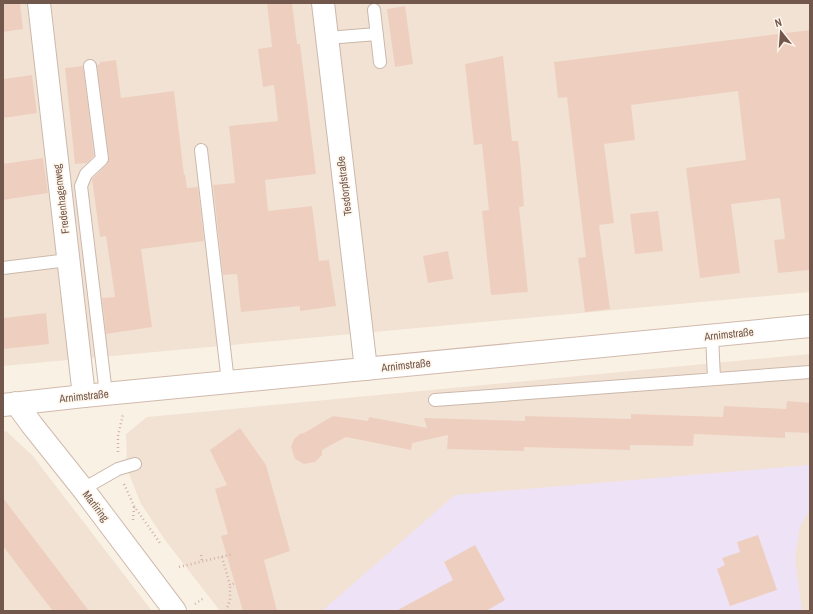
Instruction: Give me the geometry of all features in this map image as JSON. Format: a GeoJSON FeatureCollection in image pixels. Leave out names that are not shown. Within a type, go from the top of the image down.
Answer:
{"type":"FeatureCollection","features":[{"type":"Feature","properties":{"kind":"street","name":"Fredenhagenweg"},"geometry":{"type":"LineString","coordinates":[[39,3],[84,396]]}},
{"type":"Feature","properties":{"kind":"street","name":"Tesdorpfstraße"},"geometry":{"type":"LineString","coordinates":[[323,3],[366,369]]}},
{"type":"Feature","properties":{"kind":"street","name":"Arnimstraße"},"geometry":{"type":"LineString","coordinates":[[9,404],[810,326]]}},
{"type":"Feature","properties":{"kind":"street","name":"Marliring"},"geometry":{"type":"LineString","coordinates":[[9,404],[32,425],[83,489],[175,611]]}},
{"type":"Feature","properties":{"kind":"lane"},"geometry":{"type":"LineString","coordinates":[[374,10],[380,62]]}},
{"type":"Feature","properties":{"kind":"lane"},"geometry":{"type":"LineString","coordinates":[[327,38],[377,34]]}},
{"type":"Feature","properties":{"kind":"lane"},"geometry":{"type":"LineString","coordinates":[[90,66],[102,159],[86,174],[81,186],[106,394]]}},
{"type":"Feature","properties":{"kind":"lane"},"geometry":{"type":"LineString","coordinates":[[202,150],[228,382]]}},
{"type":"Feature","properties":{"kind":"lane"},"geometry":{"type":"LineString","coordinates":[[3,268],[68,260]]}},
{"type":"Feature","properties":{"kind":"lane"},"geometry":{"type":"LineString","coordinates":[[712,336],[714,379]]}},
{"type":"Feature","properties":{"kind":"lane"},"geometry":{"type":"LineString","coordinates":[[435,400],[810,372]]}},
{"type":"Feature","properties":{"kind":"lane"},"geometry":{"type":"LineString","coordinates":[[83,489],[118,469],[135,464]]}},
{"type":"Feature","properties":{"kind":"path"},"geometry":{"type":"LineString","coordinates":[[134,506],[160,543]]}},
{"type":"Feature","properties":{"kind":"path"},"geometry":{"type":"LineString","coordinates":[[179,567],[233,554]]}},
{"type":"Feature","properties":{"kind":"path"},"geometry":{"type":"LineString","coordinates":[[201,555],[202,561]]}},
{"type":"Feature","properties":{"kind":"path"},"geometry":{"type":"LineString","coordinates":[[222,557],[231,592],[226,611]]}},
{"type":"Feature","properties":{"kind":"path"},"geometry":{"type":"LineString","coordinates":[[230,585],[235,583]]}},
{"type":"Feature","properties":{"kind":"shaded area"},"geometry":{"type":"Polygon","coordinates":[[[3,3],[810,3],[810,292],[3,366],[3,3]]]}},
{"type":"Feature","properties":{"kind":"shaded area"},"geometry":{"type":"Polygon","coordinates":[[[810,354],[810,611],[220,611],[165,540],[141,504],[127,469],[126,434],[147,417],[810,354]]]}},
{"type":"Feature","properties":{"kind":"shaded area"},"geometry":{"type":"Polygon","coordinates":[[[6,431],[32,455],[152,611],[3,611],[3,432],[6,431]]]}},
{"type":"Feature","properties":{"kind":"shaded area"},"geometry":{"type":"Polygon","coordinates":[[[810,465],[810,510],[800,526],[795,559],[802,611],[322,611],[455,495],[810,465]]]}},
{"type":"Feature","properties":{"kind":"building"},"geometry":{"type":"Polygon","coordinates":[[[3,3],[20,3],[23,29],[3,32],[3,3]]]}},
{"type":"Feature","properties":{"kind":"building"},"geometry":{"type":"Polygon","coordinates":[[[267,3],[292,3],[297,44],[300,44],[316,174],[265,180],[268,211],[312,206],[319,261],[329,260],[336,306],[300,311],[300,306],[241,312],[237,274],[223,275],[213,185],[235,183],[229,126],[278,121],[274,85],[263,87],[258,49],[272,47],[267,3]]]}},
{"type":"Feature","properties":{"kind":"building"},"geometry":{"type":"Polygon","coordinates":[[[405,6],[413,64],[395,67],[387,9],[405,6]]]}},
{"type":"Feature","properties":{"kind":"building"},"geometry":{"type":"Polygon","coordinates":[[[810,30],[810,270],[778,273],[774,240],[785,239],[780,198],[731,204],[740,273],[700,278],[686,168],[746,160],[738,91],[631,105],[635,140],[604,144],[614,223],[599,225],[610,309],[585,312],[578,258],[586,257],[567,97],[558,98],[554,62],[810,30]]]}},
{"type":"Feature","properties":{"kind":"building"},"geometry":{"type":"Polygon","coordinates":[[[503,56],[512,141],[518,141],[520,158],[524,206],[519,207],[528,292],[491,295],[482,211],[489,210],[482,144],[474,145],[465,64],[503,56]]]}},
{"type":"Feature","properties":{"kind":"building"},"geometry":{"type":"Polygon","coordinates":[[[116,60],[121,98],[174,91],[184,175],[185,174],[187,188],[198,187],[204,241],[141,249],[152,327],[106,334],[102,298],[115,297],[106,236],[100,237],[92,179],[107,164],[109,158],[97,65],[100,64],[100,62],[116,60]]]}},
{"type":"Feature","properties":{"kind":"building"},"geometry":{"type":"Polygon","coordinates":[[[83,66],[94,156],[87,163],[75,164],[65,68],[83,66]]]}},
{"type":"Feature","properties":{"kind":"building"},"geometry":{"type":"Polygon","coordinates":[[[32,75],[37,113],[3,118],[3,79],[32,75]]]}},
{"type":"Feature","properties":{"kind":"building"},"geometry":{"type":"Polygon","coordinates":[[[43,158],[48,193],[3,200],[3,164],[43,158]]]}},
{"type":"Feature","properties":{"kind":"building"},"geometry":{"type":"Polygon","coordinates":[[[658,211],[663,251],[635,254],[630,214],[658,211]]]}},
{"type":"Feature","properties":{"kind":"building"},"geometry":{"type":"Polygon","coordinates":[[[448,251],[453,279],[428,283],[423,256],[448,251]]]}},
{"type":"Feature","properties":{"kind":"building"},"geometry":{"type":"Polygon","coordinates":[[[46,313],[49,344],[3,349],[3,318],[46,313]]]}},
{"type":"Feature","properties":{"kind":"building"},"geometry":{"type":"Polygon","coordinates":[[[787,401],[810,403],[810,433],[785,432],[785,438],[694,434],[693,446],[630,445],[630,450],[524,447],[524,451],[447,449],[448,435],[412,443],[411,450],[346,437],[322,450],[322,455],[315,462],[304,464],[295,459],[291,447],[294,439],[300,434],[333,416],[368,421],[369,417],[427,428],[424,418],[525,421],[525,416],[631,419],[631,414],[723,417],[724,406],[786,409],[787,401]]]}},
{"type":"Feature","properties":{"kind":"building"},"geometry":{"type":"Polygon","coordinates":[[[240,428],[266,465],[290,551],[264,560],[277,611],[243,611],[221,536],[228,534],[215,489],[227,485],[210,450],[240,428]]]}},
{"type":"Feature","properties":{"kind":"building"},"geometry":{"type":"Polygon","coordinates":[[[3,498],[89,611],[53,611],[31,583],[3,546],[3,498]]]}},
{"type":"Feature","properties":{"kind":"building"},"geometry":{"type":"Polygon","coordinates":[[[758,535],[777,590],[730,606],[717,569],[725,565],[722,558],[740,552],[737,542],[758,535]]]}},
{"type":"Feature","properties":{"kind":"building"},"geometry":{"type":"Polygon","coordinates":[[[475,545],[505,600],[486,611],[396,611],[453,580],[444,562],[475,545]]]}}]}
